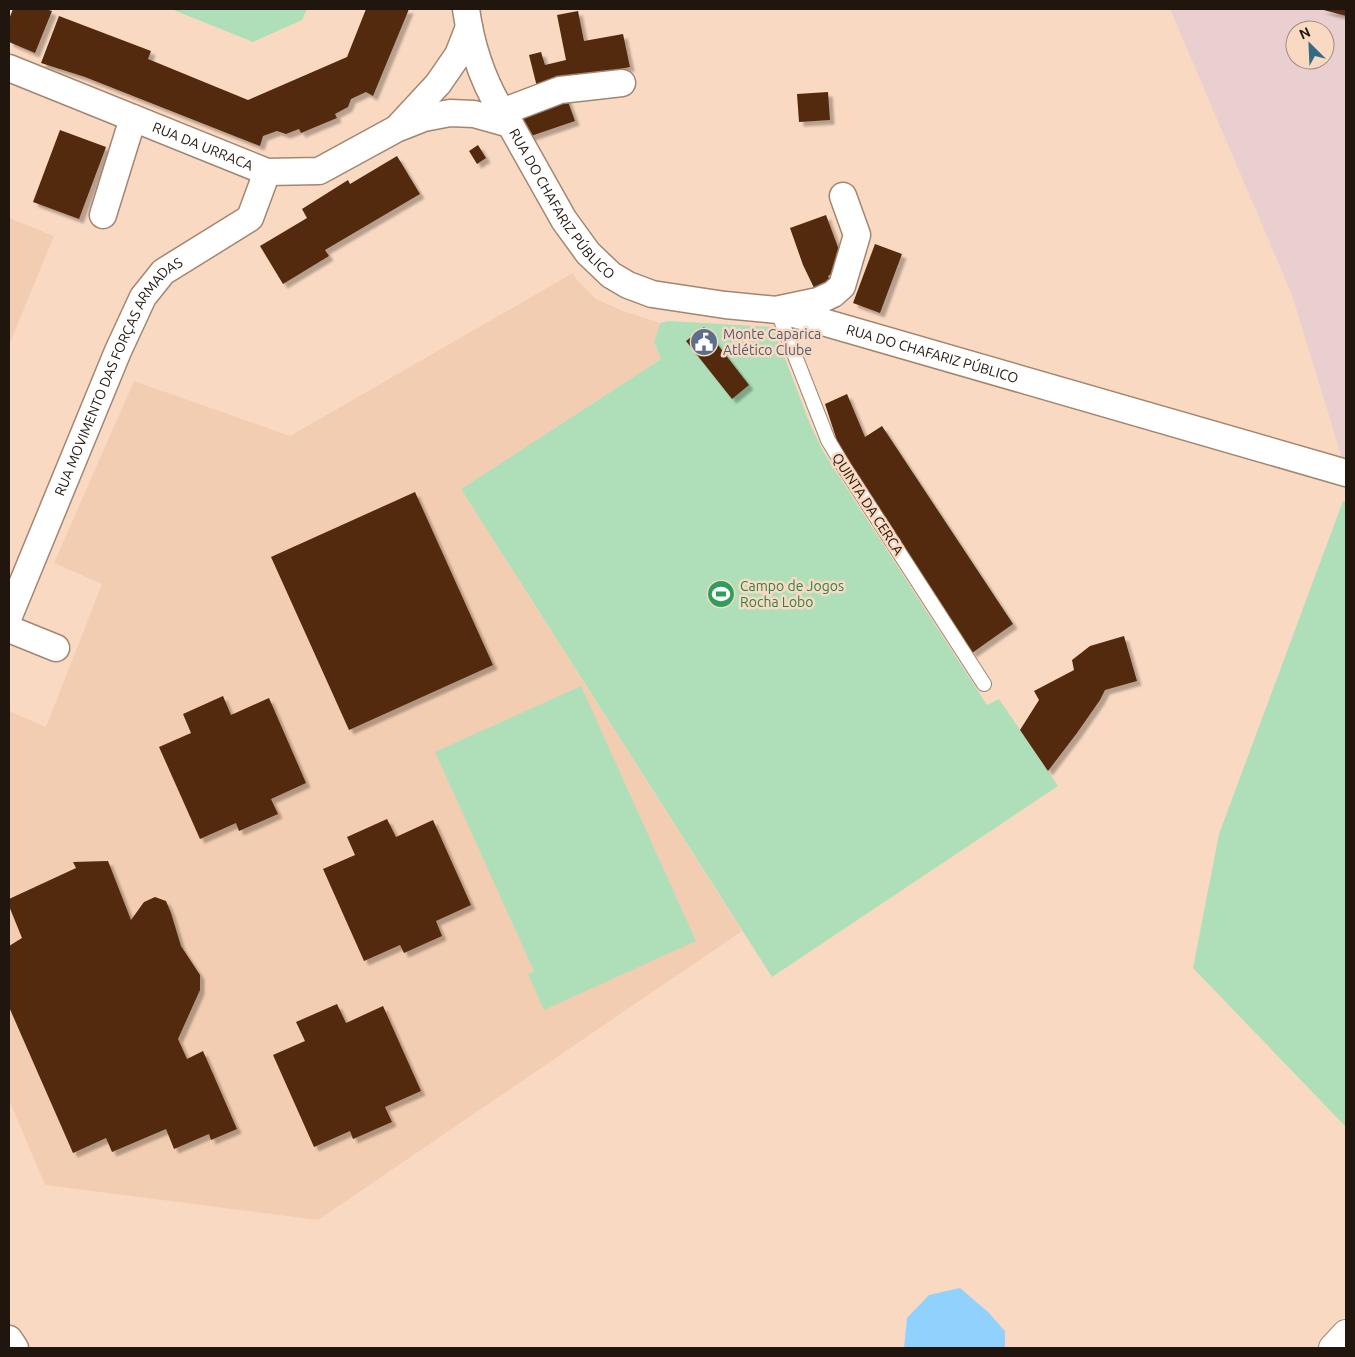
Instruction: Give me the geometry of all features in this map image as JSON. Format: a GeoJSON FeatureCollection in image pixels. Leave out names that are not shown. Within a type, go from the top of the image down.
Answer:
{"type":"FeatureCollection","features":[{"type":"Feature","properties":{"kind":"highway"},"geometry":{"type":"LineString","coordinates":[[1333,1348],[1346,1334]]}},
{"type":"Feature","properties":{"kind":"street","name":"RUA DO CHAFARIZ PÚBLICO"},"geometry":{"type":"LineString","coordinates":[[468,18],[474,51],[480,70],[564,220],[588,253],[611,274],[628,285],[652,294],[725,305],[777,310],[1346,473]]}},
{"type":"Feature","properties":{"kind":"street","name":"RUA DA URRACA"},"geometry":{"type":"LineString","coordinates":[[396,129],[438,84],[458,55],[468,18]]}},
{"type":"Feature","properties":{"kind":"street","name":"RUA DA URRACA"},"geometry":{"type":"LineString","coordinates":[[9,68],[266,172],[319,171],[396,129],[424,118],[450,113],[506,118]]}},
{"type":"Feature","properties":{"kind":"street"},"geometry":{"type":"LineString","coordinates":[[506,118],[560,90],[622,84]]}},
{"type":"Feature","properties":{"kind":"street"},"geometry":{"type":"LineString","coordinates":[[103,215],[133,118]]}},
{"type":"Feature","properties":{"kind":"street","name":"RUA MOVIMENTO DAS FORÇAS ARMADAS"},"geometry":{"type":"LineString","coordinates":[[9,616],[111,369],[143,297],[163,272],[250,218],[266,172]]}},
{"type":"Feature","properties":{"kind":"street"},"geometry":{"type":"LineString","coordinates":[[777,310],[818,301],[833,294],[842,286],[857,235],[844,196]]}},
{"type":"Feature","properties":{"kind":"street"},"geometry":{"type":"LineString","coordinates":[[9,629],[56,648]]}},
{"type":"Feature","properties":{"kind":"street"},"geometry":{"type":"LineString","coordinates":[[9,1339],[15,1348]]}},
{"type":"Feature","properties":{"kind":"lane","name":"QUINTA DA CERCA"},"geometry":{"type":"LineString","coordinates":[[777,310],[828,440],[849,476],[984,684]]}},
{"type":"Feature","properties":{"kind":"shaded area"},"geometry":{"type":"Polygon","coordinates":[[[1170,9],[1346,9],[1346,456],[1342,458],[1292,295],[1170,9]]]}},
{"type":"Feature","properties":{"kind":"shaded area"},"geometry":{"type":"Polygon","coordinates":[[[9,218],[54,236],[9,345],[9,218]]]}},
{"type":"Feature","properties":{"kind":"shaded area"},"geometry":{"type":"Polygon","coordinates":[[[573,273],[577,280],[596,299],[623,311],[660,323],[654,342],[661,359],[461,489],[742,931],[318,1220],[45,1185],[9,1100],[9,711],[46,727],[102,584],[54,563],[134,381],[290,436],[573,273]]]}},
{"type":"Feature","properties":{"kind":"green space"},"geometry":{"type":"Polygon","coordinates":[[[171,9],[307,9],[302,20],[253,42],[171,9]]]}},
{"type":"Feature","properties":{"kind":"green space","name":"Campo de Jogos Rocha Lobo"},"geometry":{"type":"Polygon","coordinates":[[[669,321],[773,327],[810,424],[824,453],[987,705],[999,699],[1058,786],[772,977],[461,489],[661,359],[654,342],[660,323],[669,321]]]}},
{"type":"Feature","properties":{"kind":"green space"},"geometry":{"type":"Polygon","coordinates":[[[1343,501],[1346,502],[1346,1127],[1193,968],[1219,834],[1343,501]]]}},
{"type":"Feature","properties":{"kind":"green space"},"geometry":{"type":"Polygon","coordinates":[[[581,686],[696,941],[544,1010],[528,974],[534,971],[435,752],[581,686]]]}},
{"type":"Feature","properties":{"kind":"water"},"geometry":{"type":"Polygon","coordinates":[[[960,1288],[988,1312],[1005,1331],[1005,1348],[904,1348],[907,1318],[929,1295],[960,1288]]]}},
{"type":"Feature","properties":{"kind":"building"},"geometry":{"type":"Polygon","coordinates":[[[13,9],[45,9],[52,11],[35,53],[9,42],[9,19],[13,9]]]}},
{"type":"Feature","properties":{"kind":"building"},"geometry":{"type":"Polygon","coordinates":[[[366,9],[409,9],[373,96],[366,92],[351,99],[348,107],[335,114],[337,118],[301,133],[299,129],[286,134],[277,131],[263,136],[260,146],[85,77],[41,63],[59,16],[151,51],[148,59],[248,100],[347,57],[366,9]]]}},
{"type":"Feature","properties":{"kind":"building"},"geometry":{"type":"Polygon","coordinates":[[[1320,9],[1346,9],[1346,16],[1320,9]]]}},
{"type":"Feature","properties":{"kind":"building"},"geometry":{"type":"Polygon","coordinates":[[[578,11],[584,41],[623,34],[630,67],[569,79],[539,95],[529,55],[541,52],[545,65],[566,60],[557,15],[578,11]]]}},
{"type":"Feature","properties":{"kind":"building"},"geometry":{"type":"Polygon","coordinates":[[[828,92],[830,120],[799,122],[797,94],[828,92]]]}},
{"type":"Feature","properties":{"kind":"building"},"geometry":{"type":"Polygon","coordinates":[[[566,96],[575,121],[528,137],[520,112],[566,96]]]}},
{"type":"Feature","properties":{"kind":"building"},"geometry":{"type":"Polygon","coordinates":[[[60,130],[106,147],[79,219],[33,202],[60,130]]]}},
{"type":"Feature","properties":{"kind":"building"},"geometry":{"type":"Polygon","coordinates":[[[478,145],[486,158],[477,164],[469,151],[478,145]]]}},
{"type":"Feature","properties":{"kind":"building"},"geometry":{"type":"Polygon","coordinates":[[[397,156],[420,194],[325,250],[329,256],[283,284],[260,246],[307,218],[302,209],[348,180],[350,184],[397,156]]]}},
{"type":"Feature","properties":{"kind":"building"},"geometry":{"type":"Polygon","coordinates":[[[826,215],[845,266],[828,276],[832,285],[816,292],[803,265],[790,228],[826,215]]]}},
{"type":"Feature","properties":{"kind":"building"},"geometry":{"type":"Polygon","coordinates":[[[875,244],[902,254],[880,313],[853,303],[875,244]]]}},
{"type":"Feature","properties":{"kind":"building"},"geometry":{"type":"Polygon","coordinates":[[[704,327],[749,385],[732,399],[686,341],[704,327]]]}},
{"type":"Feature","properties":{"kind":"building"},"geometry":{"type":"Polygon","coordinates":[[[847,394],[865,437],[882,426],[1013,624],[972,653],[840,450],[825,404],[847,394]]]}},
{"type":"Feature","properties":{"kind":"building"},"geometry":{"type":"Polygon","coordinates":[[[415,492],[493,665],[349,730],[271,557],[415,492]]]}},
{"type":"Feature","properties":{"kind":"building"},"geometry":{"type":"Polygon","coordinates":[[[1124,636],[1137,681],[1105,690],[1077,733],[1048,771],[1020,730],[1039,700],[1034,691],[1074,670],[1072,660],[1090,646],[1124,636]]]}},
{"type":"Feature","properties":{"kind":"building"},"geometry":{"type":"Polygon","coordinates":[[[223,696],[231,715],[269,698],[306,783],[271,799],[278,814],[239,831],[236,823],[200,839],[159,747],[191,733],[183,714],[223,696]]]}},
{"type":"Feature","properties":{"kind":"building"},"geometry":{"type":"Polygon","coordinates":[[[387,819],[396,837],[433,820],[471,905],[436,921],[442,936],[404,953],[400,945],[364,961],[323,869],[355,855],[347,837],[387,819]]]}},
{"type":"Feature","properties":{"kind":"building"},"geometry":{"type":"Polygon","coordinates":[[[108,861],[131,920],[144,902],[155,897],[166,901],[181,946],[200,975],[200,990],[178,1039],[187,1059],[203,1051],[237,1129],[211,1140],[209,1134],[174,1149],[166,1129],[112,1152],[106,1138],[73,1153],[9,1007],[9,946],[22,938],[9,906],[9,899],[76,868],[73,862],[108,861]]]}},
{"type":"Feature","properties":{"kind":"building"},"geometry":{"type":"Polygon","coordinates":[[[337,1004],[346,1023],[383,1006],[421,1091],[385,1107],[392,1122],[353,1139],[350,1131],[314,1147],[273,1055],[305,1041],[296,1022],[337,1004]]]}},
{"type":"Feature","properties":{"kind":"place","name":"Monte Caparica Atlético Clube"},"geometry":{"type":"Point","coordinates":[704,342]}},
{"type":"Feature","properties":{"kind":"place","name":"Campo de Jogos Rocha Lobo"},"geometry":{"type":"Point","coordinates":[721,594]}}]}
